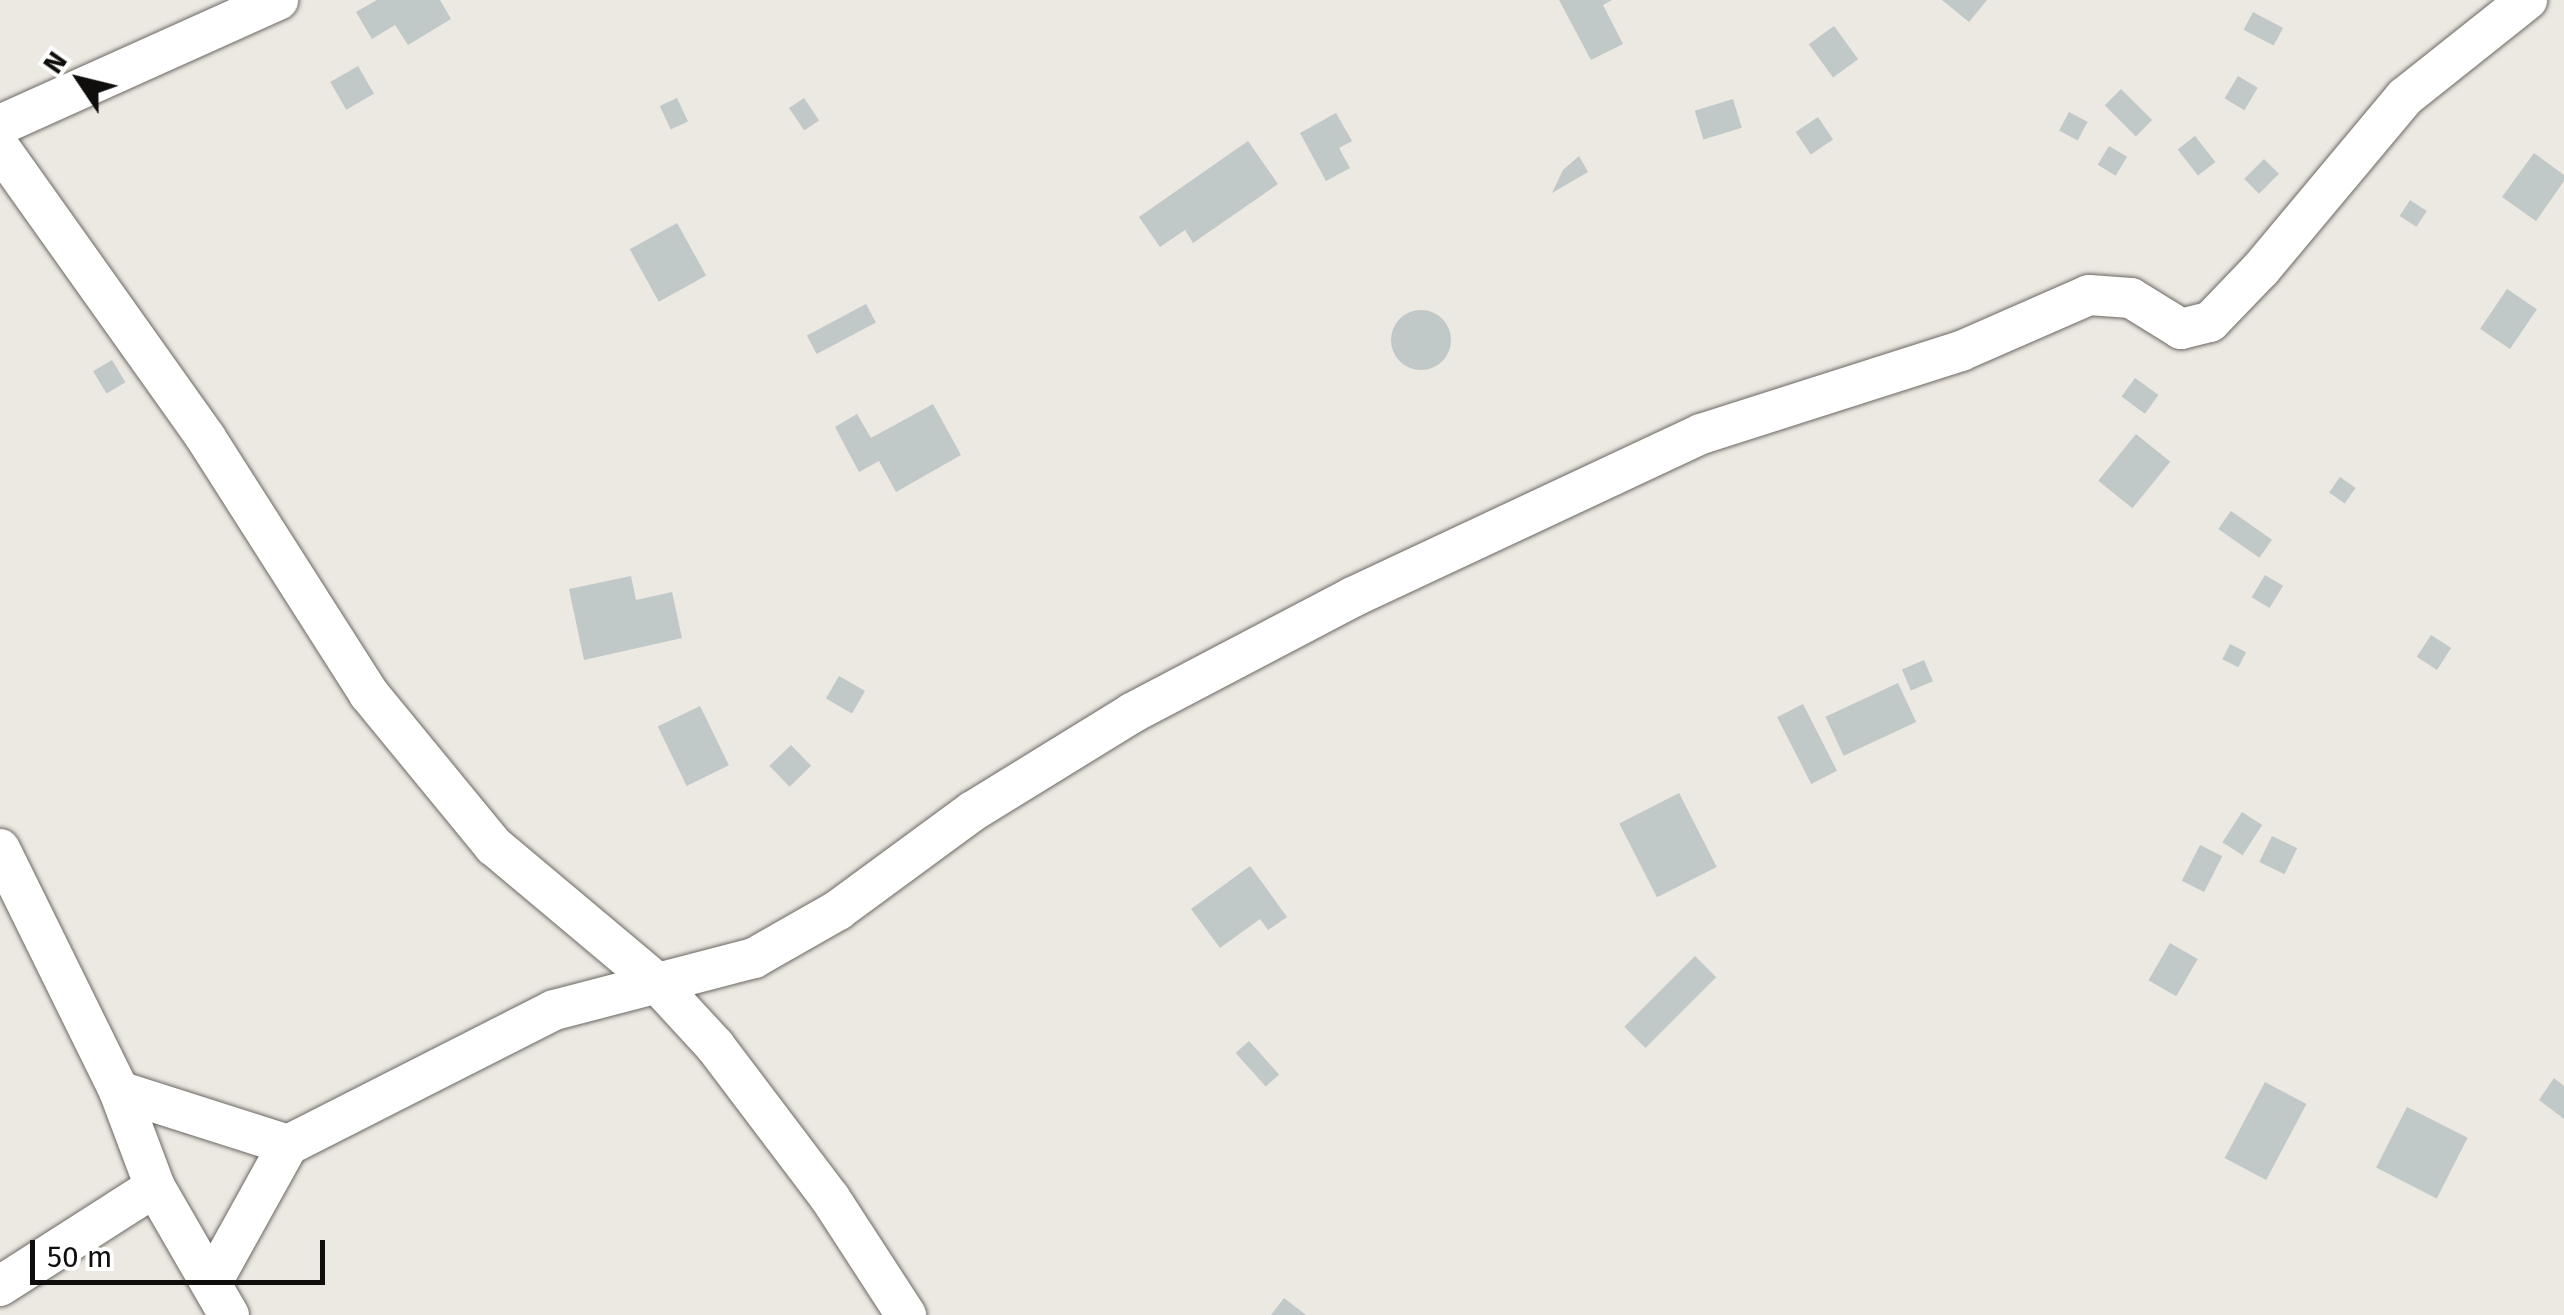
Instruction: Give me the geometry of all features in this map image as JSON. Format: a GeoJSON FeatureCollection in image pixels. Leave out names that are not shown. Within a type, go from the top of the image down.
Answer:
{"type":"FeatureCollection","features":[{"type":"Feature","properties":{"kind":"street"},"geometry":{"type":"LineString","coordinates":[[0,125],[278,0]]}},
{"type":"Feature","properties":{"kind":"street"},"geometry":{"type":"LineString","coordinates":[[220,1298],[288,1146],[554,1010],[754,958],[838,910],[973,811],[1132,713],[1354,598],[1702,434],[1962,352],[2088,295],[2131,298],[2181,328],[2210,322],[2261,270],[2405,97],[2527,0]]}},
{"type":"Feature","properties":{"kind":"street"},"geometry":{"type":"LineString","coordinates":[[0,148],[206,438],[369,694],[494,846],[656,982],[715,1046],[830,1198],[906,1315]]}},
{"type":"Feature","properties":{"kind":"street"},"geometry":{"type":"LineString","coordinates":[[0,848],[118,1091],[155,1187],[220,1298]]}},
{"type":"Feature","properties":{"kind":"street"},"geometry":{"type":"LineString","coordinates":[[118,1091],[288,1146]]}},
{"type":"Feature","properties":{"kind":"street"},"geometry":{"type":"LineString","coordinates":[[0,1286],[155,1187]]}},
{"type":"Feature","properties":{"kind":"building"},"geometry":{"type":"Polygon","coordinates":[[[377,0],[440,0],[451,19],[408,45],[395,25],[372,39],[356,12],[377,0]]]}},
{"type":"Feature","properties":{"kind":"building"},"geometry":{"type":"Polygon","coordinates":[[[1559,0],[1612,0],[1603,5],[1623,44],[1591,60],[1559,0]]]}},
{"type":"Feature","properties":{"kind":"building"},"geometry":{"type":"Polygon","coordinates":[[[1942,0],[1987,0],[1969,22],[1942,0]]]}},
{"type":"Feature","properties":{"kind":"building"},"geometry":{"type":"Polygon","coordinates":[[[2253,12],[2283,28],[2274,46],[2244,30],[2253,12]]]}},
{"type":"Feature","properties":{"kind":"building"},"geometry":{"type":"Polygon","coordinates":[[[1834,26],[1858,59],[1833,77],[1809,44],[1834,26]]]}},
{"type":"Feature","properties":{"kind":"building"},"geometry":{"type":"Polygon","coordinates":[[[358,66],[374,94],[346,110],[330,82],[358,66]]]}},
{"type":"Feature","properties":{"kind":"building"},"geometry":{"type":"Polygon","coordinates":[[[2238,76],[2258,88],[2244,110],[2225,98],[2238,76]]]}},
{"type":"Feature","properties":{"kind":"building"},"geometry":{"type":"Polygon","coordinates":[[[2121,89],[2152,120],[2136,136],[2105,105],[2121,89]]]}},
{"type":"Feature","properties":{"kind":"building"},"geometry":{"type":"Polygon","coordinates":[[[677,98],[688,122],[671,130],[660,106],[677,98]]]}},
{"type":"Feature","properties":{"kind":"building"},"geometry":{"type":"Polygon","coordinates":[[[804,98],[819,120],[804,130],[789,108],[804,98]]]}},
{"type":"Feature","properties":{"kind":"building"},"geometry":{"type":"Polygon","coordinates":[[[1733,99],[1742,128],[1704,139],[1695,111],[1733,99]]]}},
{"type":"Feature","properties":{"kind":"building"},"geometry":{"type":"Polygon","coordinates":[[[2069,112],[2088,122],[2078,140],[2059,131],[2069,112]]]}},
{"type":"Feature","properties":{"kind":"building"},"geometry":{"type":"Polygon","coordinates":[[[1336,113],[1352,141],[1339,148],[1350,168],[1326,181],[1300,133],[1336,113]]]}},
{"type":"Feature","properties":{"kind":"building"},"geometry":{"type":"Polygon","coordinates":[[[1818,117],[1833,139],[1811,154],[1796,132],[1818,117]]]}},
{"type":"Feature","properties":{"kind":"building"},"geometry":{"type":"Polygon","coordinates":[[[2195,136],[2215,162],[2198,176],[2178,150],[2195,136]]]}},
{"type":"Feature","properties":{"kind":"building"},"geometry":{"type":"Polygon","coordinates":[[[1248,141],[1278,184],[1193,243],[1185,230],[1160,247],[1139,217],[1248,141]]]}},
{"type":"Feature","properties":{"kind":"building"},"geometry":{"type":"Polygon","coordinates":[[[2109,146],[2127,157],[2116,176],[2098,165],[2109,146]]]}},
{"type":"Feature","properties":{"kind":"building"},"geometry":{"type":"Polygon","coordinates":[[[2534,153],[2564,175],[2564,181],[2536,221],[2502,197],[2534,153]]]}},
{"type":"Feature","properties":{"kind":"building"},"geometry":{"type":"Polygon","coordinates":[[[1579,156],[1588,172],[1552,193],[1563,170],[1579,156]]]}},
{"type":"Feature","properties":{"kind":"building"},"geometry":{"type":"Polygon","coordinates":[[[2264,159],[2279,174],[2259,194],[2244,179],[2264,159]]]}},
{"type":"Feature","properties":{"kind":"building"},"geometry":{"type":"Polygon","coordinates":[[[2410,200],[2427,211],[2416,227],[2400,216],[2410,200]]]}},
{"type":"Feature","properties":{"kind":"building"},"geometry":{"type":"Polygon","coordinates":[[[677,223],[706,275],[659,302],[630,249],[677,223]]]}},
{"type":"Feature","properties":{"kind":"building"},"geometry":{"type":"Polygon","coordinates":[[[2507,289],[2537,309],[2510,349],[2480,329],[2507,289]]]}},
{"type":"Feature","properties":{"kind":"building"},"geometry":{"type":"Polygon","coordinates":[[[866,304],[876,323],[817,354],[807,335],[866,304]]]}},
{"type":"Feature","properties":{"kind":"building"},"geometry":{"type":"Polygon","coordinates":[[[1421,310],[1442,319],[1451,340],[1442,361],[1421,370],[1400,361],[1391,340],[1400,319],[1421,310]]]}},
{"type":"Feature","properties":{"kind":"building"},"geometry":{"type":"Polygon","coordinates":[[[112,360],[125,382],[107,394],[93,371],[112,360]]]}},
{"type":"Feature","properties":{"kind":"building"},"geometry":{"type":"Polygon","coordinates":[[[2135,378],[2158,395],[2145,414],[2121,397],[2135,378]]]}},
{"type":"Feature","properties":{"kind":"building"},"geometry":{"type":"Polygon","coordinates":[[[933,404],[961,455],[896,492],[879,461],[859,472],[835,427],[857,414],[871,438],[933,404]]]}},
{"type":"Feature","properties":{"kind":"building"},"geometry":{"type":"Polygon","coordinates":[[[2136,434],[2170,462],[2132,508],[2098,481],[2136,434]]]}},
{"type":"Feature","properties":{"kind":"building"},"geometry":{"type":"Polygon","coordinates":[[[2340,477],[2356,488],[2345,503],[2329,493],[2340,477]]]}},
{"type":"Feature","properties":{"kind":"building"},"geometry":{"type":"Polygon","coordinates":[[[2231,511],[2272,540],[2259,558],[2218,529],[2231,511]]]}},
{"type":"Feature","properties":{"kind":"building"},"geometry":{"type":"Polygon","coordinates":[[[2265,575],[2283,586],[2270,608],[2252,597],[2265,575]]]}},
{"type":"Feature","properties":{"kind":"building"},"geometry":{"type":"Polygon","coordinates":[[[631,576],[636,600],[672,592],[682,638],[584,660],[569,589],[631,576]]]}},
{"type":"Feature","properties":{"kind":"building"},"geometry":{"type":"Polygon","coordinates":[[[2431,635],[2451,648],[2437,670],[2417,657],[2431,635]]]}},
{"type":"Feature","properties":{"kind":"building"},"geometry":{"type":"Polygon","coordinates":[[[2230,644],[2246,652],[2238,667],[2222,659],[2230,644]]]}},
{"type":"Feature","properties":{"kind":"building"},"geometry":{"type":"Polygon","coordinates":[[[1924,660],[1933,681],[1911,691],[1902,669],[1924,660]]]}},
{"type":"Feature","properties":{"kind":"building"},"geometry":{"type":"Polygon","coordinates":[[[839,676],[865,691],[852,714],[826,699],[839,676]]]}},
{"type":"Feature","properties":{"kind":"building"},"geometry":{"type":"Polygon","coordinates":[[[1898,683],[1916,722],[1844,756],[1825,717],[1898,683]]]}},
{"type":"Feature","properties":{"kind":"building"},"geometry":{"type":"Polygon","coordinates":[[[1803,704],[1837,771],[1811,784],[1777,717],[1803,704]]]}},
{"type":"Feature","properties":{"kind":"building"},"geometry":{"type":"Polygon","coordinates":[[[700,706],[729,765],[687,786],[658,727],[700,706]]]}},
{"type":"Feature","properties":{"kind":"building"},"geometry":{"type":"Polygon","coordinates":[[[791,745],[811,766],[790,787],[769,766],[791,745]]]}},
{"type":"Feature","properties":{"kind":"building"},"geometry":{"type":"Polygon","coordinates":[[[1679,793],[1717,867],[1657,897],[1619,823],[1679,793]]]}},
{"type":"Feature","properties":{"kind":"building"},"geometry":{"type":"Polygon","coordinates":[[[2242,812],[2262,825],[2243,855],[2222,842],[2242,812]]]}},
{"type":"Feature","properties":{"kind":"building"},"geometry":{"type":"Polygon","coordinates":[[[2272,836],[2297,848],[2284,874],[2259,862],[2272,836]]]}},
{"type":"Feature","properties":{"kind":"building"},"geometry":{"type":"Polygon","coordinates":[[[2200,845],[2222,856],[2204,892],[2182,881],[2200,845]]]}},
{"type":"Feature","properties":{"kind":"building"},"geometry":{"type":"Polygon","coordinates":[[[1250,866],[1287,917],[1268,930],[1260,919],[1220,948],[1191,909],[1250,866]]]}},
{"type":"Feature","properties":{"kind":"building"},"geometry":{"type":"Polygon","coordinates":[[[2170,943],[2198,959],[2176,996],[2148,980],[2170,943]]]}},
{"type":"Feature","properties":{"kind":"building"},"geometry":{"type":"Polygon","coordinates":[[[1695,956],[1716,977],[1646,1048],[1624,1027],[1695,956]]]}},
{"type":"Feature","properties":{"kind":"building"},"geometry":{"type":"Polygon","coordinates":[[[1249,1041],[1279,1074],[1266,1086],[1236,1053],[1249,1041]]]}},
{"type":"Feature","properties":{"kind":"building"},"geometry":{"type":"Polygon","coordinates":[[[2554,1078],[2564,1086],[2564,1119],[2539,1100],[2554,1078]]]}},
{"type":"Feature","properties":{"kind":"building"},"geometry":{"type":"Polygon","coordinates":[[[2265,1082],[2306,1104],[2266,1180],[2225,1158],[2265,1082]]]}},
{"type":"Feature","properties":{"kind":"building"},"geometry":{"type":"Polygon","coordinates":[[[2407,1107],[2468,1138],[2437,1198],[2376,1168],[2407,1107]]]}},
{"type":"Feature","properties":{"kind":"building"},"geometry":{"type":"Polygon","coordinates":[[[1284,1298],[1306,1315],[1271,1315],[1284,1298]]]}}]}
